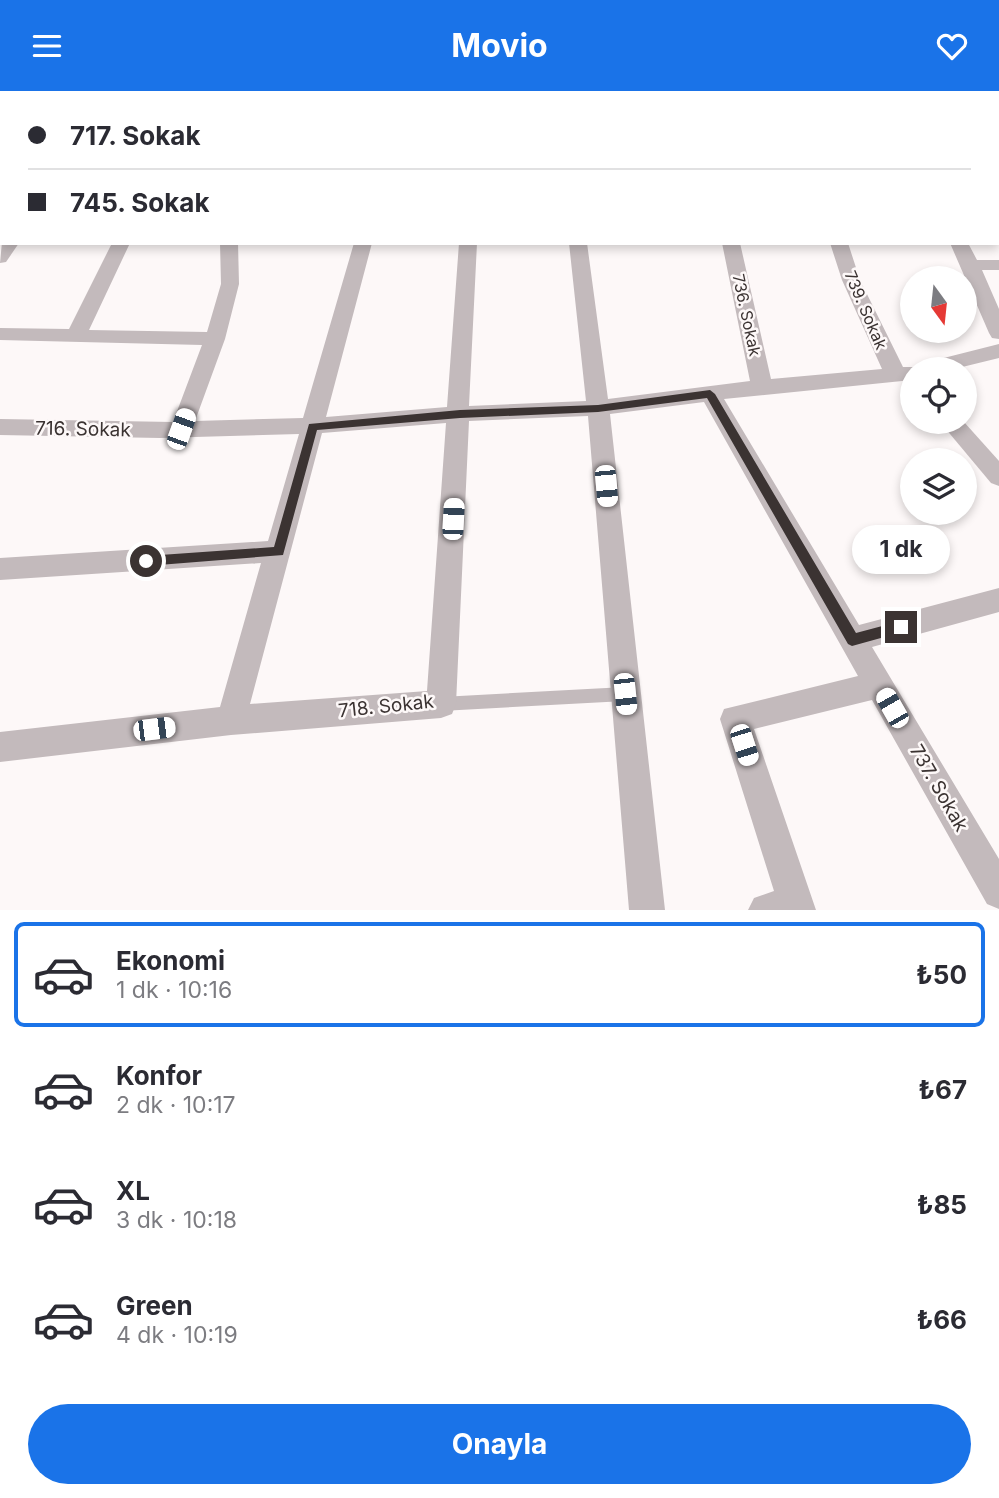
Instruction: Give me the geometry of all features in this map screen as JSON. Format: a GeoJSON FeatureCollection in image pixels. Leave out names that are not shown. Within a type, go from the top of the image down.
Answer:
{"type":"FeatureCollection","features":[{"type":"Feature","properties":{"kind":"street"},"geometry":{"type":"LineString","coordinates":[[76,336],[120,245]]}},
{"type":"Feature","properties":{"kind":"street"},"geometry":{"type":"LineString","coordinates":[[181,429],[215,339],[230,284],[229,245]]}},
{"type":"Feature","properties":{"kind":"street"},"geometry":{"type":"LineString","coordinates":[[232,720],[362,245]]}},
{"type":"Feature","properties":{"kind":"street","name":"718. Sokak"},"geometry":{"type":"LineString","coordinates":[[0,747],[232,720],[441,704],[468,245]]}},
{"type":"Feature","properties":{"kind":"street"},"geometry":{"type":"LineString","coordinates":[[578,245],[598,408],[647,910]]}},
{"type":"Feature","properties":{"kind":"street","name":"736. Sokak"},"geometry":{"type":"LineString","coordinates":[[731,245],[762,387]]}},
{"type":"Feature","properties":{"kind":"street","name":"739. Sokak"},"geometry":{"type":"LineString","coordinates":[[840,245],[851,280],[900,357]]}},
{"type":"Feature","properties":{"kind":"street"},"geometry":{"type":"LineString","coordinates":[[960,245],[999,333]]}},
{"type":"Feature","properties":{"kind":"street"},"geometry":{"type":"LineString","coordinates":[[971,265],[999,265]]}},
{"type":"Feature","properties":{"kind":"street"},"geometry":{"type":"LineString","coordinates":[[0,334],[215,339]]}},
{"type":"Feature","properties":{"kind":"street","name":"716. Sokak"},"geometry":{"type":"LineString","coordinates":[[976,357],[999,351]]}},
{"type":"Feature","properties":{"kind":"street","name":"716. Sokak"},"geometry":{"type":"LineString","coordinates":[[0,427],[181,429],[313,426],[460,414],[598,408],[762,387],[900,375]]}},
{"type":"Feature","properties":{"kind":"street","name":"737. Sokak"},"geometry":{"type":"LineString","coordinates":[[710,394],[999,892]]}},
{"type":"Feature","properties":{"kind":"street"},"geometry":{"type":"LineString","coordinates":[[963,434],[994,465]]}},
{"type":"Feature","properties":{"kind":"street"},"geometry":{"type":"LineString","coordinates":[[0,569],[279,551]]}},
{"type":"Feature","properties":{"kind":"street"},"geometry":{"type":"LineString","coordinates":[[852,640],[999,600]]}},
{"type":"Feature","properties":{"kind":"street"},"geometry":{"type":"LineString","coordinates":[[787,908],[735,719],[879,685]]}},
{"type":"Feature","properties":{"kind":"lane"},"geometry":{"type":"LineString","coordinates":[[441,704],[625,694]]}},
{"type":"Feature","properties":{"kind":"route"},"geometry":{"type":"LineString","coordinates":[[146,561],[279,551],[313,426],[460,414],[598,408],[710,394],[852,640],[901,627]]}}]}
